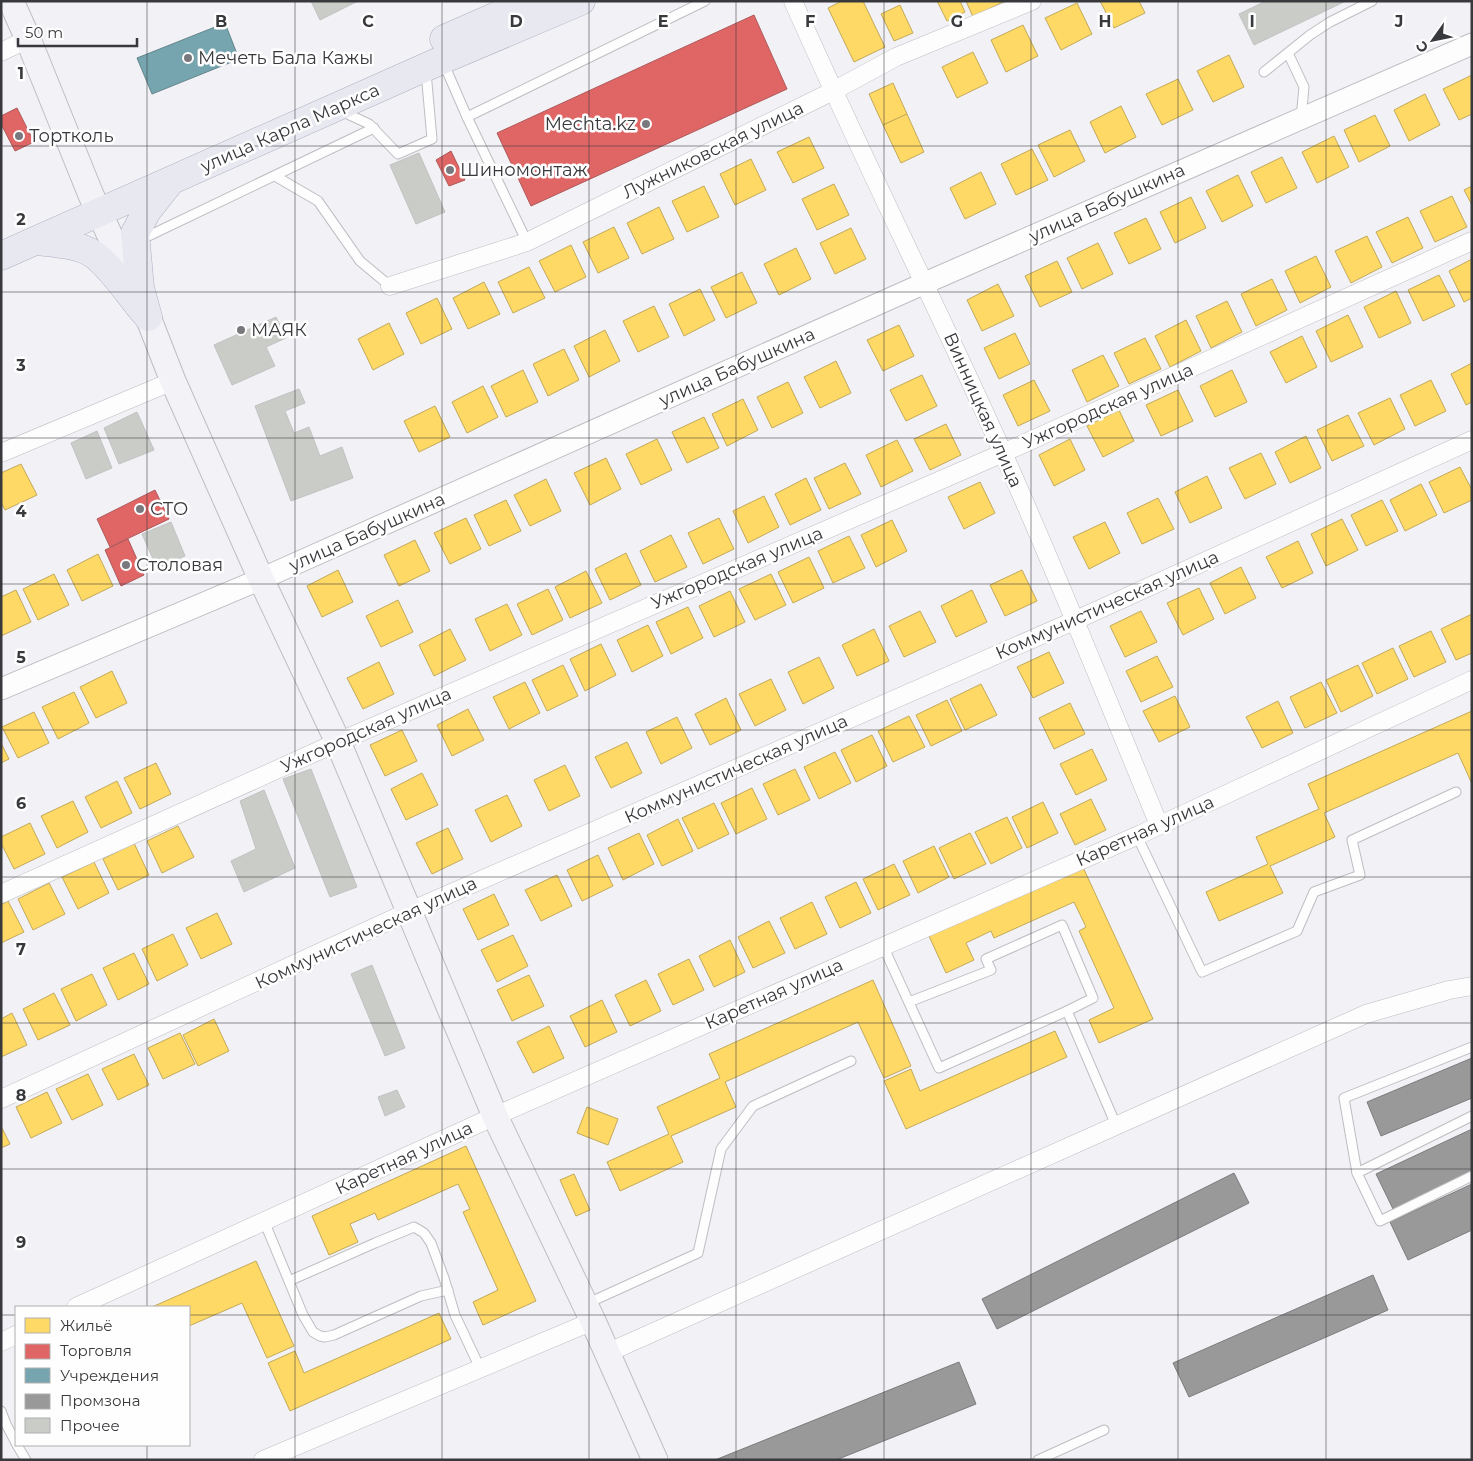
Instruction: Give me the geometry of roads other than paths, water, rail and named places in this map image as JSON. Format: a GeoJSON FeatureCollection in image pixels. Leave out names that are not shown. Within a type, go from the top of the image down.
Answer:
{"type":"FeatureCollection","features":[{"type":"Feature","properties":{"kind":"main road"},"geometry":{"type":"LineString","coordinates":[[11,1],[95,203],[148,317],[173,381],[261,579],[338,742],[495,1116],[590,1312],[654,1459]]}},
{"type":"Feature","properties":{"kind":"main road","name":"улица Карла Маркса"},"geometry":{"type":"LineString","coordinates":[[1,256],[36,241],[95,203],[531,1]]}},
{"type":"Feature","properties":{"kind":"main road","name":"улица Карла Маркса"},"geometry":{"type":"LineString","coordinates":[[1,235],[95,203],[172,180],[581,1]]}},
{"type":"Feature","properties":{"kind":"main road"},"geometry":{"type":"LineString","coordinates":[[148,317],[140,288],[135,233],[147,211],[172,180]]}},
{"type":"Feature","properties":{"kind":"main road"},"geometry":{"type":"LineString","coordinates":[[36,241],[70,246],[92,254],[109,269],[148,317]]}},
{"type":"Feature","properties":{"kind":"street","name":"Винницкая улица"},"geometry":{"type":"LineString","coordinates":[[793,1],[833,91],[925,283],[1003,453],[1076,620],[1159,825]]}},
{"type":"Feature","properties":{"kind":"street","name":"Лужниковская улица"},"geometry":{"type":"LineString","coordinates":[[390,286],[527,242],[833,91],[896,57],[1032,1]]}},
{"type":"Feature","properties":{"kind":"street"},"geometry":{"type":"LineString","coordinates":[[1,52],[28,39]]}},
{"type":"Feature","properties":{"kind":"street","name":"улица Бабушкина"},"geometry":{"type":"LineString","coordinates":[[1,689],[261,579],[925,283],[1472,44]]}},
{"type":"Feature","properties":{"kind":"street","name":"Ужгородская улица"},"geometry":{"type":"LineString","coordinates":[[1,894],[338,742],[1003,453],[1472,242]]}},
{"type":"Feature","properties":{"kind":"street"},"geometry":{"type":"LineString","coordinates":[[1,453],[173,381]]}},
{"type":"Feature","properties":{"kind":"street","name":"Коммунистическая улица"},"geometry":{"type":"LineString","coordinates":[[1,1099],[408,912],[1076,620],[1472,440]]}},
{"type":"Feature","properties":{"kind":"street","name":"Каретная улица"},"geometry":{"type":"LineString","coordinates":[[78,1306],[495,1116],[1136,836],[1472,680]]}},
{"type":"Feature","properties":{"kind":"street"},"geometry":{"type":"LineString","coordinates":[[607,1353],[1366,1014],[1449,990],[1472,986]]}},
{"type":"Feature","properties":{"kind":"street"},"geometry":{"type":"LineString","coordinates":[[263,1460],[480,1368],[590,1312]]}},
{"type":"Feature","properties":{"kind":"street"},"geometry":{"type":"LineString","coordinates":[[1,1342],[15,1335]]}},
{"type":"Feature","properties":{"kind":"lane"},"geometry":{"type":"LineString","coordinates":[[467,117],[705,1]]}},
{"type":"Feature","properties":{"kind":"lane"},"geometry":{"type":"LineString","coordinates":[[1264,72],[1310,35],[1330,22],[1372,1]]}},
{"type":"Feature","properties":{"kind":"lane"},"geometry":{"type":"LineString","coordinates":[[1288,53],[1304,87],[1301,118]]}},
{"type":"Feature","properties":{"kind":"lane"},"geometry":{"type":"LineString","coordinates":[[434,64],[467,117],[527,242]]}},
{"type":"Feature","properties":{"kind":"lane"},"geometry":{"type":"LineString","coordinates":[[334,108],[369,124],[398,154],[432,139],[434,64]]}},
{"type":"Feature","properties":{"kind":"lane"},"geometry":{"type":"LineString","coordinates":[[136,242],[374,128]]}},
{"type":"Feature","properties":{"kind":"lane"},"geometry":{"type":"LineString","coordinates":[[275,176],[318,201],[360,261],[390,286]]}},
{"type":"Feature","properties":{"kind":"lane"},"geometry":{"type":"LineString","coordinates":[[1136,836],[1202,972],[1297,931],[1314,892],[1360,874],[1352,840],[1456,792]]}},
{"type":"Feature","properties":{"kind":"lane"},"geometry":{"type":"LineString","coordinates":[[883,946],[939,1068],[1067,1012],[1093,998],[1062,925],[986,959],[991,970],[909,1002]]}},
{"type":"Feature","properties":{"kind":"lane"},"geometry":{"type":"LineString","coordinates":[[1067,1012],[1116,1125]]}},
{"type":"Feature","properties":{"kind":"lane"},"geometry":{"type":"LineString","coordinates":[[1472,1047],[1344,1098],[1357,1173],[1380,1221],[1472,1176]]}},
{"type":"Feature","properties":{"kind":"lane"},"geometry":{"type":"LineString","coordinates":[[590,1312],[698,1253],[721,1149],[753,1106],[851,1061]]}},
{"type":"Feature","properties":{"kind":"lane"},"geometry":{"type":"LineString","coordinates":[[1357,1173],[1472,1116]]}},
{"type":"Feature","properties":{"kind":"lane"},"geometry":{"type":"LineString","coordinates":[[264,1221],[303,1315],[313,1332],[320,1336],[325,1337],[334,1334],[420,1296],[448,1290]]}},
{"type":"Feature","properties":{"kind":"lane"},"geometry":{"type":"LineString","coordinates":[[289,1281],[375,1242],[414,1228],[424,1233],[431,1243],[455,1315],[480,1368]]}},
{"type":"Feature","properties":{"kind":"lane"},"geometry":{"type":"LineString","coordinates":[[1,1411],[15,1440]]}},
{"type":"Feature","properties":{"kind":"lane"},"geometry":{"type":"LineString","coordinates":[[1038,1460],[1104,1430]]}},
{"type":"Feature","properties":{"kind":"lane"},"geometry":{"type":"LineString","coordinates":[[18,1446],[26,1460]]}},
{"type":"Feature","properties":{"kind":"place","name":"Мечеть Бала Кажы"},"geometry":{"type":"Point","coordinates":[188,58]}},
{"type":"Feature","properties":{"kind":"place","name":"Mechta.kz"},"geometry":{"type":"Point","coordinates":[646,124]}},
{"type":"Feature","properties":{"kind":"place","name":"Тортколь"},"geometry":{"type":"Point","coordinates":[19,136]}},
{"type":"Feature","properties":{"kind":"place","name":"Шиномонтаж"},"geometry":{"type":"Point","coordinates":[450,170]}},
{"type":"Feature","properties":{"kind":"place","name":"МАЯК"},"geometry":{"type":"Point","coordinates":[241,330]}},
{"type":"Feature","properties":{"kind":"place","name":"СТО"},"geometry":{"type":"Point","coordinates":[140,509]}},
{"type":"Feature","properties":{"kind":"place","name":"Столовая"},"geometry":{"type":"Point","coordinates":[126,565]}}]}
